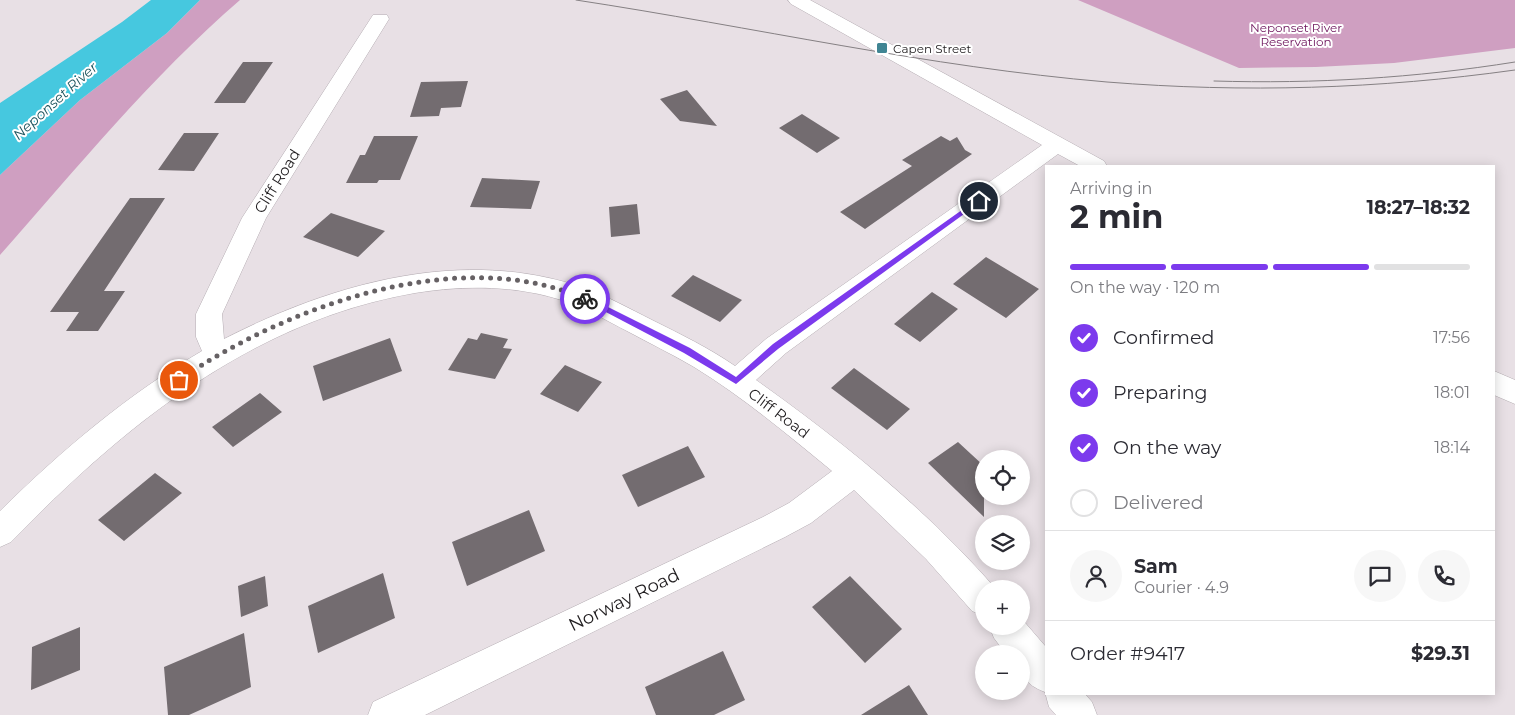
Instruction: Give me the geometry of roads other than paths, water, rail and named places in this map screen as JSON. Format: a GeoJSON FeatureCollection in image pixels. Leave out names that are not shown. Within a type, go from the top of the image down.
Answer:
{"type":"FeatureCollection","features":[{"type":"Feature","properties":{"kind":"street"},"geometry":{"type":"LineString","coordinates":[[797,0],[1094,165]]}},
{"type":"Feature","properties":{"kind":"street","name":"Cliff Road"},"geometry":{"type":"LineString","coordinates":[[218,355],[209,337],[209,314],[246,235],[280,174],[380,19]]}},
{"type":"Feature","properties":{"kind":"street"},"geometry":{"type":"LineString","coordinates":[[736,381],[776,346],[1057,145]]}},
{"type":"Feature","properties":{"kind":"street","name":"Cliff Road"},"geometry":{"type":"LineString","coordinates":[[0,532],[68,465],[101,437],[164,390],[218,355],[304,315],[362,295],[441,280],[494,279],[569,292],[687,350],[736,381],[854,472],[927,536],[975,590]]}},
{"type":"Feature","properties":{"kind":"street"},"geometry":{"type":"LineString","coordinates":[[1495,383],[1515,393]]}},
{"type":"Feature","properties":{"kind":"street","name":"Norway Road"},"geometry":{"type":"LineString","coordinates":[[386,715],[766,531],[800,512],[854,472]]}},
{"type":"Feature","properties":{"kind":"street"},"geometry":{"type":"LineString","coordinates":[[1013,635],[1045,674]]}},
{"type":"Feature","properties":{"kind":"street"},"geometry":{"type":"LineString","coordinates":[[1063,695],[1080,715]]}},
{"type":"Feature","properties":{"kind":"water","name":"Neponset River"},"geometry":{"type":"Polygon","coordinates":[[[151,0],[200,0],[167,33],[80,100],[0,175],[0,103],[122,22],[151,0]]]}},
{"type":"Feature","properties":{"kind":"tram line"},"geometry":{"type":"LineString","coordinates":[[576,0],[907,57],[974,67],[1107,82],[1209,87],[1311,87],[1413,81],[1515,70]]}},
{"type":"Feature","properties":{"kind":"tram line"},"geometry":{"type":"LineString","coordinates":[[1214,81],[1290,82],[1365,79],[1477,68],[1515,62]]}},
{"type":"Feature","properties":{"kind":"place","name":"Capen Street"},"geometry":{"type":"Point","coordinates":[882,48]}},
{"type":"Feature","properties":{"kind":"park label","name":"Neponset River Reservation"},"geometry":{"type":"Point","coordinates":[1296,34]}}]}
